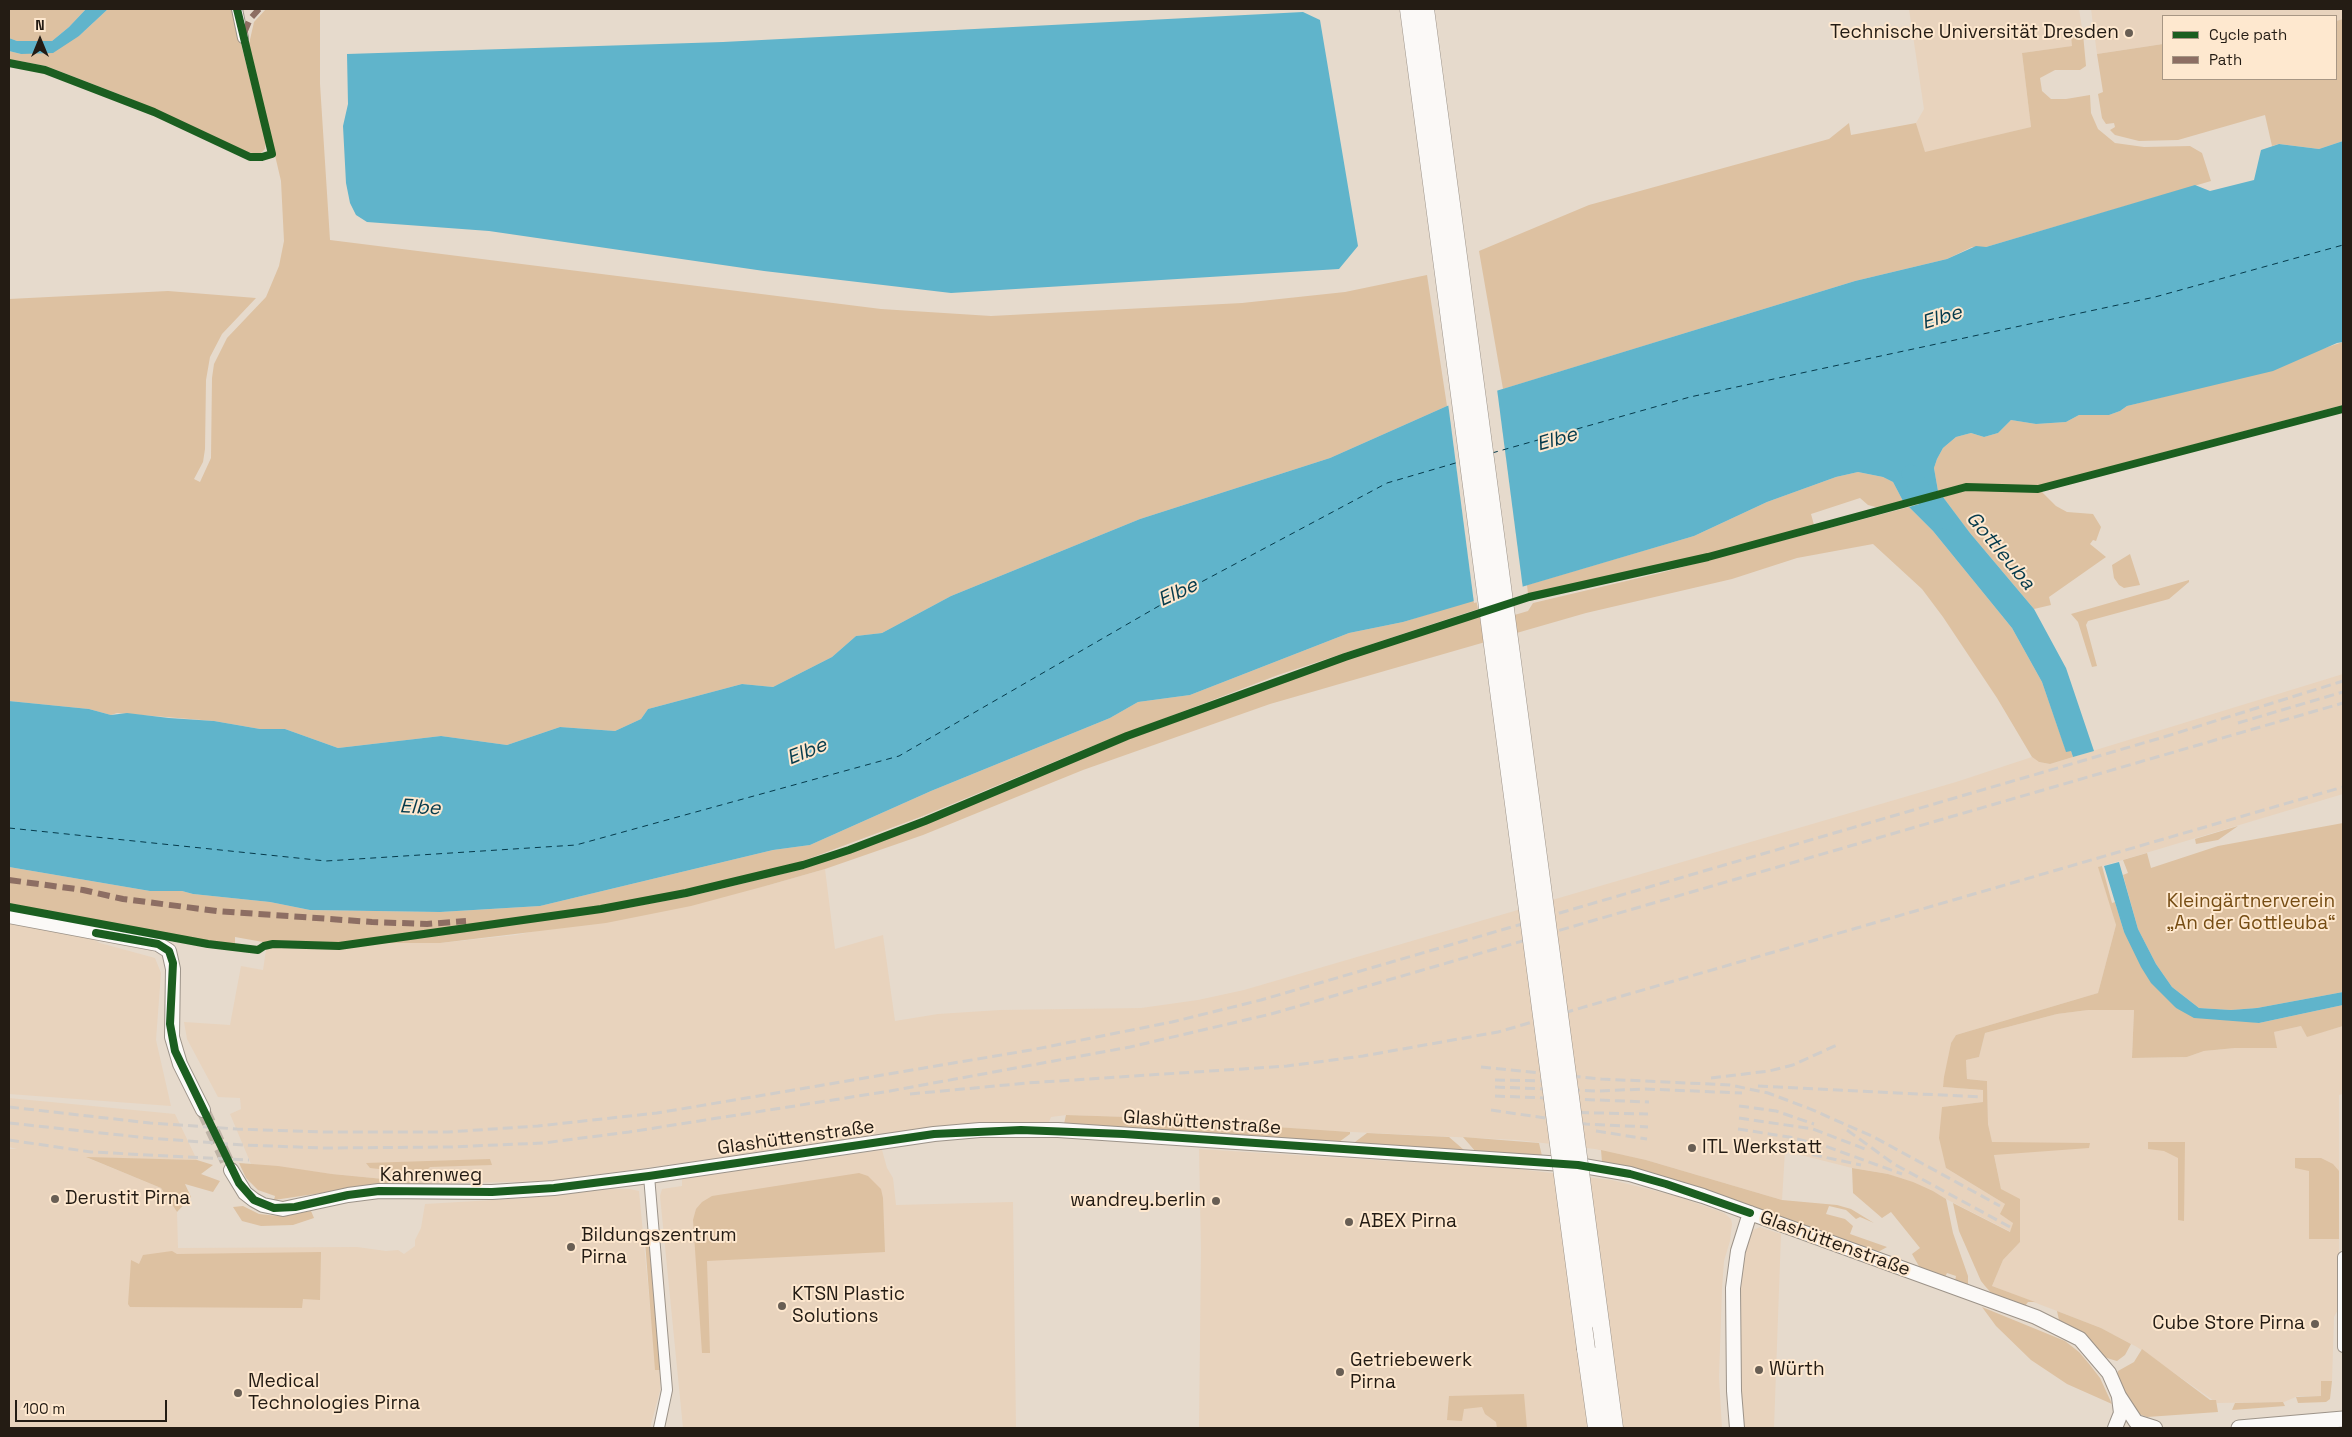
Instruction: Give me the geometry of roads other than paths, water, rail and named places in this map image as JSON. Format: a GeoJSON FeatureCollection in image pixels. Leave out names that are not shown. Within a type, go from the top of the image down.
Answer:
{"type":"FeatureCollection","features":[{"type":"Feature","properties":{"kind":"highway"},"geometry":{"type":"LineString","coordinates":[[1409,9],[1596,1428]]}},
{"type":"Feature","properties":{"kind":"highway"},"geometry":{"type":"LineString","coordinates":[[1425,9],[1614,1428]]}},
{"type":"Feature","properties":{"kind":"main road"},"geometry":{"type":"LineString","coordinates":[[2240,1428],[2343,1419]]}},
{"type":"Feature","properties":{"kind":"street"},"geometry":{"type":"LineString","coordinates":[[236,9],[243,38]]}},
{"type":"Feature","properties":{"kind":"street"},"geometry":{"type":"LineString","coordinates":[[9,916],[166,947],[172,956],[173,963],[170,1024],[175,1051],[203,1110]]}},
{"type":"Feature","properties":{"kind":"street","name":"Glashüttenstraße"},"geometry":{"type":"LineString","coordinates":[[649,1176],[934,1134],[980,1130],[1058,1130],[1578,1165],[1630,1174],[1666,1184],[2036,1317],[2080,1339],[2109,1373],[2119,1396],[2136,1422],[2155,1428]]}},
{"type":"Feature","properties":{"kind":"street","name":"Kahrenweg"},"geometry":{"type":"LineString","coordinates":[[231,1170],[246,1193],[254,1200],[264,1205],[283,1209],[348,1195],[379,1191],[514,1191],[649,1176]]}},
{"type":"Feature","properties":{"kind":"street"},"geometry":{"type":"LineString","coordinates":[[649,1176],[667,1390],[659,1428]]}},
{"type":"Feature","properties":{"kind":"street"},"geometry":{"type":"LineString","coordinates":[[1737,1428],[1734,1391],[1732,1288],[1738,1251],[1750,1213]]}},
{"type":"Feature","properties":{"kind":"street"},"geometry":{"type":"LineString","coordinates":[[2343,1257],[2343,1347]]}},
{"type":"Feature","properties":{"kind":"street","name":"Glashüttenstraße"},"geometry":{"type":"LineString","coordinates":[[2115,1428],[2121,1413],[2119,1396]]}},
{"type":"Feature","properties":{"kind":"water"},"geometry":{"type":"Polygon","coordinates":[[[86,9],[108,9],[79,36],[53,53],[21,54],[9,51],[9,38],[17,41],[52,41],[86,9]]]}},
{"type":"Feature","properties":{"kind":"water"},"geometry":{"type":"Polygon","coordinates":[[[1303,12],[1320,20],[1358,246],[1339,269],[951,293],[764,271],[489,231],[367,222],[356,215],[350,203],[346,183],[343,126],[348,104],[347,54],[723,42],[1303,12]]]}},
{"type":"Feature","properties":{"kind":"water","name":"Elbe"},"geometry":{"type":"Polygon","coordinates":[[[2343,141],[2343,342],[2273,371],[2127,406],[2109,415],[2079,415],[2066,422],[2036,424],[2011,420],[1998,433],[1984,437],[1971,433],[1956,437],[1943,448],[1934,468],[1938,491],[1903,501],[1893,482],[1883,477],[1858,472],[1836,477],[1767,502],[1694,536],[1403,622],[1349,633],[1190,695],[1138,702],[1110,718],[931,791],[810,845],[773,850],[540,906],[440,912],[310,910],[270,902],[193,894],[182,891],[150,891],[9,867],[9,701],[89,709],[111,715],[127,713],[214,721],[260,729],[285,729],[338,748],[441,736],[507,745],[560,727],[615,731],[641,719],[648,709],[742,684],[773,687],[832,657],[856,636],[882,633],[951,596],[1140,519],[1330,458],[1447,406],[1855,281],[1947,259],[1976,246],[1986,247],[2195,185],[2210,191],[2254,180],[2261,150],[2279,144],[2319,149],[2343,141]]]}},
{"type":"Feature","properties":{"kind":"water"},"geometry":{"type":"Polygon","coordinates":[[[1943,497],[1970,533],[2034,609],[2066,668],[2094,751],[2073,757],[2071,751],[2066,752],[2042,682],[2012,628],[1933,531],[1909,507],[1943,497]]]}},
{"type":"Feature","properties":{"kind":"water"},"geometry":{"type":"Polygon","coordinates":[[[2119,862],[2138,929],[2156,964],[2172,987],[2199,1008],[2231,1010],[2257,1008],[2343,992],[2343,1005],[2259,1023],[2194,1018],[2176,1008],[2151,983],[2124,932],[2104,866],[2119,862]]]}},
{"type":"Feature","properties":{"kind":"waterway","name":"Gottleuba"},"geometry":{"type":"LineString","coordinates":[[1911,474],[1924,495],[1945,520]]}},
{"type":"Feature","properties":{"kind":"tunnel"},"geometry":{"type":"LineString","coordinates":[[203,1110],[231,1170]]}},
{"type":"Feature","properties":{"kind":"railway"},"geometry":{"type":"LineString","coordinates":[[9,1107],[150,1123],[237,1129],[324,1132],[448,1132],[538,1126],[657,1113],[1031,1050],[1172,1022],[1261,1000],[2164,737],[2343,681]]}},
{"type":"Feature","properties":{"kind":"railway"},"geometry":{"type":"LineString","coordinates":[[2238,723],[2343,692]]}},
{"type":"Feature","properties":{"kind":"railway"},"geometry":{"type":"LineString","coordinates":[[9,1123],[148,1138],[243,1145],[323,1148],[450,1147],[543,1143],[629,1132],[890,1091],[1130,1047],[1271,1014],[2343,703]]}},
{"type":"Feature","properties":{"kind":"railway"},"geometry":{"type":"LineString","coordinates":[[910,1094],[1027,1083],[1287,1066],[1363,1056],[1498,1032],[2343,787]]}},
{"type":"Feature","properties":{"kind":"railway"},"geometry":{"type":"LineString","coordinates":[[1711,1078],[1769,1071],[1793,1065],[1839,1044]]}},
{"type":"Feature","properties":{"kind":"railway"},"geometry":{"type":"LineString","coordinates":[[1481,1067],[1601,1079],[1730,1085],[1768,1093],[1872,1136],[2000,1206]]}},
{"type":"Feature","properties":{"kind":"railway"},"geometry":{"type":"LineString","coordinates":[[1495,1080],[1548,1081]]}},
{"type":"Feature","properties":{"kind":"railway"},"geometry":{"type":"LineString","coordinates":[[1758,1086],[1981,1097]]}},
{"type":"Feature","properties":{"kind":"railway"},"geometry":{"type":"LineString","coordinates":[[1495,1087],[1598,1091],[1645,1089],[1742,1093]]}},
{"type":"Feature","properties":{"kind":"railway"},"geometry":{"type":"LineString","coordinates":[[1495,1096],[1649,1102]]}},
{"type":"Feature","properties":{"kind":"railway"},"geometry":{"type":"LineString","coordinates":[[1739,1106],[1776,1111],[1814,1124]]}},
{"type":"Feature","properties":{"kind":"railway"},"geometry":{"type":"LineString","coordinates":[[1491,1110],[1586,1124],[1648,1127]]}},
{"type":"Feature","properties":{"kind":"railway"},"geometry":{"type":"LineString","coordinates":[[1549,1112],[1648,1114]]}},
{"type":"Feature","properties":{"kind":"railway"},"geometry":{"type":"LineString","coordinates":[[1739,1118],[1813,1129],[1865,1149]]}},
{"type":"Feature","properties":{"kind":"railway"},"geometry":{"type":"LineString","coordinates":[[1738,1129],[1789,1137],[1825,1146],[1902,1174]]}},
{"type":"Feature","properties":{"kind":"railway"},"geometry":{"type":"LineString","coordinates":[[1847,1130],[1894,1164],[2010,1227]]}},
{"type":"Feature","properties":{"kind":"railway"},"geometry":{"type":"LineString","coordinates":[[1596,1131],[1647,1139]]}},
{"type":"Feature","properties":{"kind":"railway"},"geometry":{"type":"LineString","coordinates":[[9,1140],[91,1152],[249,1160]]}},
{"type":"Feature","properties":{"kind":"railway"},"geometry":{"type":"LineString","coordinates":[[1738,1143],[1777,1147],[1861,1165]]}},
{"type":"Feature","properties":{"kind":"place","name":"Technische Universität Dresden"},"geometry":{"type":"Point","coordinates":[2129,33]}},
{"type":"Feature","properties":{"kind":"place","name":"ITL Werkstatt"},"geometry":{"type":"Point","coordinates":[1692,1148]}},
{"type":"Feature","properties":{"kind":"place","name":"Derustit Pirna"},"geometry":{"type":"Point","coordinates":[55,1199]}},
{"type":"Feature","properties":{"kind":"place","name":"wandrey.berlin"},"geometry":{"type":"Point","coordinates":[1216,1201]}},
{"type":"Feature","properties":{"kind":"place","name":"ABEX Pirna"},"geometry":{"type":"Point","coordinates":[1349,1222]}},
{"type":"Feature","properties":{"kind":"place","name":"Bildungszentrum Pirna"},"geometry":{"type":"Point","coordinates":[571,1247]}},
{"type":"Feature","properties":{"kind":"place","name":"KTSN Plastic Solutions"},"geometry":{"type":"Point","coordinates":[782,1306]}},
{"type":"Feature","properties":{"kind":"place","name":"Cube Store Pirna"},"geometry":{"type":"Point","coordinates":[2315,1324]}},
{"type":"Feature","properties":{"kind":"place","name":"Würth"},"geometry":{"type":"Point","coordinates":[1759,1370]}},
{"type":"Feature","properties":{"kind":"place","name":"Getriebewerk Pirna"},"geometry":{"type":"Point","coordinates":[1340,1372]}},
{"type":"Feature","properties":{"kind":"place","name":"Medical Technologies Pirna"},"geometry":{"type":"Point","coordinates":[238,1393]}},
{"type":"Feature","properties":{"kind":"park label","name":"Kleingärtnerverein „An der Gottleuba“"},"geometry":{"type":"Point","coordinates":[2251,913]}}]}
